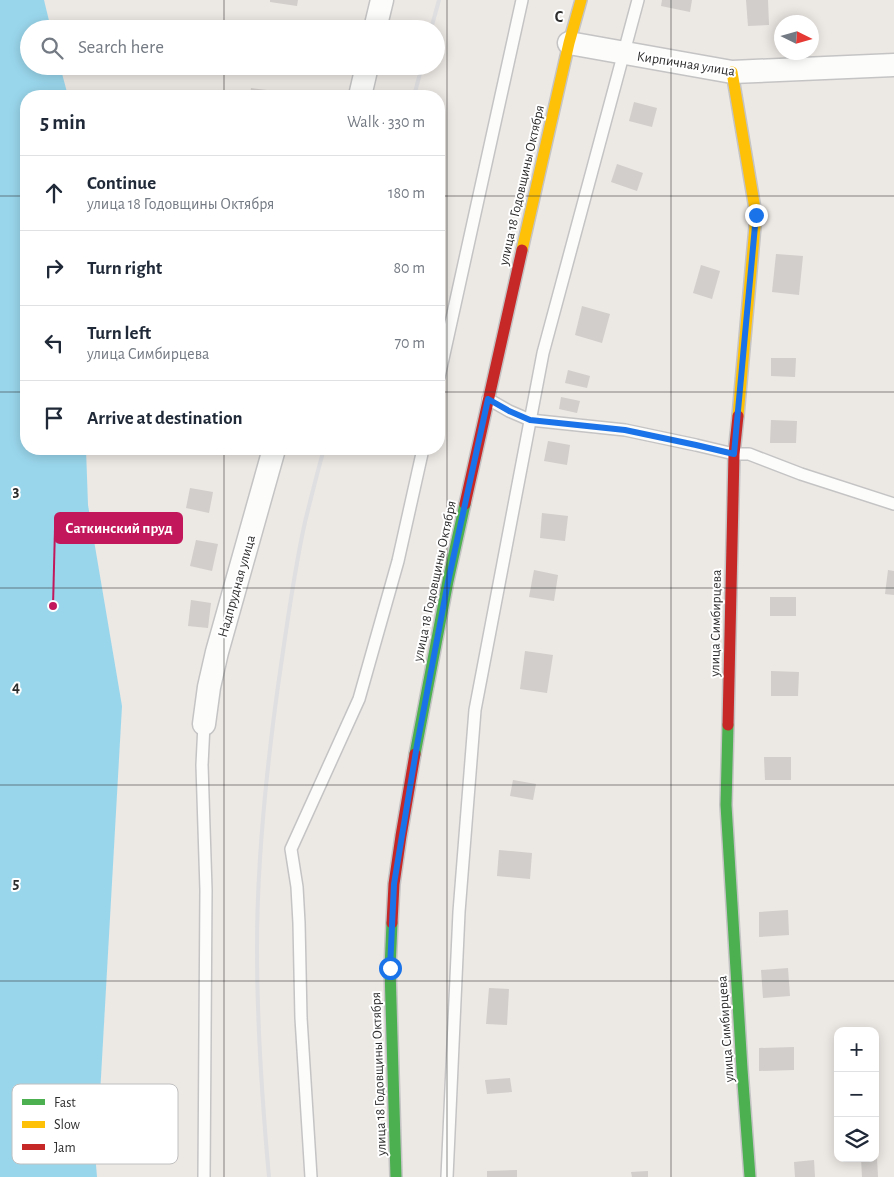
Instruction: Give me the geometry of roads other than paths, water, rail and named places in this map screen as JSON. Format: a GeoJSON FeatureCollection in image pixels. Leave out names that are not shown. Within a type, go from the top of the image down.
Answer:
{"type":"FeatureCollection","features":[{"type":"Feature","properties":{"kind":"main road","name":"улица 18 Годовщины Октября"},"geometry":{"type":"LineString","coordinates":[[396,1177],[390,968],[394,884],[415,754],[443,610],[488,399],[569,43],[581,0]]}},
{"type":"Feature","properties":{"kind":"main road","name":"улица Симбирцева"},"geometry":{"type":"LineString","coordinates":[[732,72],[756,215],[734,454],[726,805],[750,1177]]}},
{"type":"Feature","properties":{"kind":"street"},"geometry":{"type":"LineString","coordinates":[[377,20],[382,0]]}},
{"type":"Feature","properties":{"kind":"street","name":"Кирпичная улица"},"geometry":{"type":"LineString","coordinates":[[569,43],[732,72],[894,65]]}},
{"type":"Feature","properties":{"kind":"street"},"geometry":{"type":"LineString","coordinates":[[361,90],[365,75]]}},
{"type":"Feature","properties":{"kind":"street","name":"Надпрудная улица"},"geometry":{"type":"LineString","coordinates":[[204,724],[217,652],[272,455]]}},
{"type":"Feature","properties":{"kind":"lane"},"geometry":{"type":"LineString","coordinates":[[445,350],[522,0]]}},
{"type":"Feature","properties":{"kind":"lane"},"geometry":{"type":"LineString","coordinates":[[447,1177],[459,912],[475,710],[543,354],[638,0]]}},
{"type":"Feature","properties":{"kind":"lane"},"geometry":{"type":"LineString","coordinates":[[488,399],[530,420],[625,430],[734,454],[749,454],[801,474],[894,504]]}},
{"type":"Feature","properties":{"kind":"lane"},"geometry":{"type":"LineString","coordinates":[[311,1177],[301,1018],[297,887],[291,849],[359,700],[398,561],[422,455]]}},
{"type":"Feature","properties":{"kind":"lane"},"geometry":{"type":"LineString","coordinates":[[204,724],[202,765],[206,890],[204,1177]]}},
{"type":"Feature","properties":{"kind":"water"},"geometry":{"type":"Polygon","coordinates":[[[0,0],[44,0],[49,20],[20,20],[20,75],[62,75],[66,90],[20,90],[20,455],[86,455],[88,505],[122,706],[101,1084],[12,1084],[12,1164],[96,1164],[97,1177],[0,1177],[0,0]]]}},
{"type":"Feature","properties":{"kind":"railway"},"geometry":{"type":"LineString","coordinates":[[433,20],[439,0]]}},
{"type":"Feature","properties":{"kind":"railway"},"geometry":{"type":"LineString","coordinates":[[416,90],[420,75]]}},
{"type":"Feature","properties":{"kind":"railway"},"geometry":{"type":"LineString","coordinates":[[269,1177],[258,1004],[257,914],[260,849],[270,751],[290,604],[305,522],[322,455]]}},
{"type":"Feature","properties":{"kind":"place","name":"Саткинский пруд"},"geometry":{"type":"Point","coordinates":[53,606]}}]}
